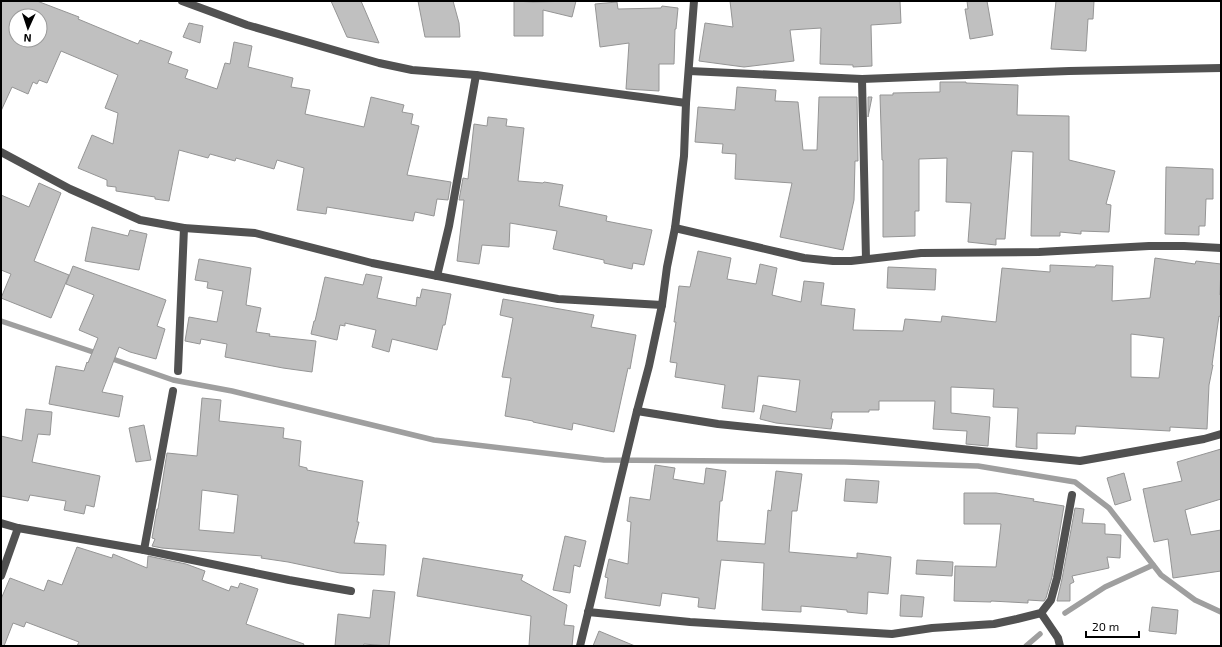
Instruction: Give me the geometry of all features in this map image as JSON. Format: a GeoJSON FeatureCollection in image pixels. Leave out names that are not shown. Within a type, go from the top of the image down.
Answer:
{"type":"FeatureCollection","features":[{"type":"Feature","properties":{"kind":"street"},"geometry":{"type":"LineString","coordinates":[[182,1],[247,25],[379,63],[412,70],[476,75],[686,103]]}},
{"type":"Feature","properties":{"kind":"street"},"geometry":{"type":"LineString","coordinates":[[580,646],[636,412],[649,366],[662,305],[667,267],[675,228],[684,156],[686,103],[694,1]]}},
{"type":"Feature","properties":{"kind":"street"},"geometry":{"type":"LineString","coordinates":[[689,71],[862,79],[1069,71],[1221,68]]}},
{"type":"Feature","properties":{"kind":"street"},"geometry":{"type":"LineString","coordinates":[[437,276],[449,226],[476,75]]}},
{"type":"Feature","properties":{"kind":"street"},"geometry":{"type":"LineString","coordinates":[[862,79],[866,259]]}},
{"type":"Feature","properties":{"kind":"street"},"geometry":{"type":"LineString","coordinates":[[1,152],[70,189],[140,220],[184,228],[256,233],[372,263],[558,299],[662,305]]}},
{"type":"Feature","properties":{"kind":"street"},"geometry":{"type":"LineString","coordinates":[[178,371],[184,228]]}},
{"type":"Feature","properties":{"kind":"street"},"geometry":{"type":"LineString","coordinates":[[675,228],[804,258],[845,261],[921,253],[1039,252],[1149,246],[1221,248]]}},
{"type":"Feature","properties":{"kind":"street"},"geometry":{"type":"LineString","coordinates":[[144,550],[173,391]]}},
{"type":"Feature","properties":{"kind":"street"},"geometry":{"type":"LineString","coordinates":[[636,412],[718,424],[1080,461],[1204,439],[1221,434]]}},
{"type":"Feature","properties":{"kind":"street"},"geometry":{"type":"LineString","coordinates":[[588,612],[690,622],[892,634],[932,628],[994,624],[1041,613],[1051,600],[1057,578],[1072,494]]}},
{"type":"Feature","properties":{"kind":"street"},"geometry":{"type":"LineString","coordinates":[[1,523],[18,528],[144,550],[351,591]]}},
{"type":"Feature","properties":{"kind":"street"},"geometry":{"type":"LineString","coordinates":[[1,576],[18,528]]}},
{"type":"Feature","properties":{"kind":"street"},"geometry":{"type":"LineString","coordinates":[[1041,613],[1058,638],[1060,646]]}},
{"type":"Feature","properties":{"kind":"building"},"geometry":{"type":"Polygon","coordinates":[[[1,1],[37,1],[79,17],[78,19],[138,44],[140,40],[172,52],[168,63],[188,70],[185,78],[217,89],[225,63],[230,64],[234,42],[252,46],[248,67],[293,78],[291,87],[310,90],[305,114],[364,127],[371,97],[404,105],[402,112],[413,114],[411,124],[419,126],[407,175],[451,182],[448,200],[437,199],[434,216],[415,212],[413,221],[327,207],[326,214],[297,210],[304,168],[277,160],[274,169],[236,158],[235,161],[210,154],[208,158],[179,150],[169,201],[155,199],[155,197],[116,191],[116,187],[107,186],[107,180],[78,168],[92,135],[113,144],[118,113],[105,108],[118,75],[61,51],[47,83],[39,80],[37,84],[33,82],[28,94],[12,87],[1,111],[1,1]]]}},
{"type":"Feature","properties":{"kind":"building"},"geometry":{"type":"Polygon","coordinates":[[[331,1],[361,1],[379,43],[347,37],[331,1]]]}},
{"type":"Feature","properties":{"kind":"building"},"geometry":{"type":"Polygon","coordinates":[[[418,1],[453,1],[459,23],[460,37],[425,37],[418,1]]]}},
{"type":"Feature","properties":{"kind":"building"},"geometry":{"type":"Polygon","coordinates":[[[514,1],[576,1],[572,17],[543,10],[543,36],[514,36],[514,1]]]}},
{"type":"Feature","properties":{"kind":"building"},"geometry":{"type":"Polygon","coordinates":[[[730,1],[900,1],[901,23],[871,25],[872,66],[853,67],[853,65],[820,64],[821,28],[790,30],[794,61],[744,67],[699,61],[705,23],[733,27],[730,1]]]}},
{"type":"Feature","properties":{"kind":"building"},"geometry":{"type":"Polygon","coordinates":[[[967,1],[987,1],[993,35],[970,39],[965,9],[968,9],[967,1]]]}},
{"type":"Feature","properties":{"kind":"building"},"geometry":{"type":"Polygon","coordinates":[[[1056,1],[1094,1],[1093,19],[1088,19],[1086,51],[1051,49],[1056,1]]]}},
{"type":"Feature","properties":{"kind":"building"},"geometry":{"type":"Polygon","coordinates":[[[617,2],[618,9],[661,8],[662,6],[678,8],[675,29],[674,64],[659,64],[659,91],[626,89],[629,43],[600,47],[595,4],[617,2]]]}},
{"type":"Feature","properties":{"kind":"building"},"geometry":{"type":"Polygon","coordinates":[[[189,23],[203,26],[200,43],[183,37],[189,23]]]}},
{"type":"Feature","properties":{"kind":"building"},"geometry":{"type":"Polygon","coordinates":[[[940,82],[1018,85],[1017,115],[1069,116],[1069,160],[1115,171],[1106,204],[1111,205],[1109,232],[1081,231],[1081,234],[1060,232],[1060,236],[1031,236],[1033,152],[1012,151],[1005,239],[996,239],[996,245],[968,242],[971,203],[946,202],[947,158],[919,159],[919,211],[915,211],[915,236],[883,237],[883,160],[880,95],[893,95],[893,93],[940,92],[940,82]]]}},
{"type":"Feature","properties":{"kind":"building"},"geometry":{"type":"Polygon","coordinates":[[[737,87],[776,90],[775,101],[798,102],[803,150],[817,150],[819,97],[857,97],[858,161],[855,161],[854,200],[843,250],[780,237],[792,183],[735,179],[736,154],[722,153],[723,144],[695,142],[698,107],[735,110],[737,87]]]}},
{"type":"Feature","properties":{"kind":"building"},"geometry":{"type":"Polygon","coordinates":[[[868,97],[872,97],[868,117],[868,97]]]}},
{"type":"Feature","properties":{"kind":"building"},"geometry":{"type":"Polygon","coordinates":[[[488,117],[507,119],[506,126],[524,128],[518,181],[544,182],[563,185],[559,206],[607,216],[606,221],[652,230],[644,265],[633,263],[632,269],[604,263],[604,260],[553,249],[557,231],[510,223],[509,247],[482,245],[479,264],[457,261],[464,200],[459,200],[463,178],[468,179],[474,124],[487,126],[488,117]]]}},
{"type":"Feature","properties":{"kind":"building"},"geometry":{"type":"Polygon","coordinates":[[[1166,167],[1213,169],[1213,199],[1206,199],[1205,226],[1199,226],[1199,235],[1165,234],[1166,167]]]}},
{"type":"Feature","properties":{"kind":"building"},"geometry":{"type":"Polygon","coordinates":[[[39,183],[61,193],[34,261],[69,275],[51,318],[1,298],[11,274],[1,270],[1,195],[29,207],[39,183]]]}},
{"type":"Feature","properties":{"kind":"building"},"geometry":{"type":"Polygon","coordinates":[[[92,227],[128,236],[130,230],[147,234],[139,270],[85,261],[92,227]]]}},
{"type":"Feature","properties":{"kind":"building"},"geometry":{"type":"Polygon","coordinates":[[[698,251],[731,258],[727,279],[756,284],[760,264],[777,268],[772,295],[801,302],[804,281],[824,283],[821,305],[855,309],[853,330],[903,331],[905,319],[941,322],[942,316],[996,322],[1002,268],[1050,272],[1050,265],[1095,267],[1096,265],[1113,266],[1112,301],[1150,298],[1155,258],[1195,264],[1196,261],[1221,264],[1221,317],[1219,316],[1209,385],[1207,429],[1170,427],[1170,431],[1076,426],[1075,434],[1037,433],[1037,449],[1016,447],[1018,408],[993,407],[994,389],[951,387],[951,413],[990,417],[988,446],[966,444],[967,431],[933,429],[935,401],[879,401],[879,410],[869,410],[869,412],[832,412],[831,419],[833,419],[831,429],[776,423],[760,419],[763,405],[796,412],[800,380],[758,376],[754,412],[722,408],[725,385],[675,377],[677,363],[670,362],[676,322],[674,322],[679,286],[690,287],[698,251]],[[1131,334],[1131,377],[1159,378],[1164,338],[1131,334]]]}},
{"type":"Feature","properties":{"kind":"building"},"geometry":{"type":"Polygon","coordinates":[[[199,259],[251,268],[246,305],[261,308],[256,332],[270,334],[269,336],[316,341],[312,372],[225,357],[227,344],[201,339],[200,344],[185,341],[189,317],[217,322],[223,291],[207,288],[208,282],[195,280],[199,259]]]}},
{"type":"Feature","properties":{"kind":"building"},"geometry":{"type":"Polygon","coordinates":[[[73,266],[166,300],[157,326],[165,329],[156,359],[130,352],[119,347],[102,392],[123,396],[119,417],[49,404],[56,366],[84,371],[98,338],[79,330],[94,295],[66,284],[73,266]]]}},
{"type":"Feature","properties":{"kind":"building"},"geometry":{"type":"Polygon","coordinates":[[[888,267],[936,269],[935,290],[887,288],[888,267]]]}},
{"type":"Feature","properties":{"kind":"building"},"geometry":{"type":"Polygon","coordinates":[[[366,274],[382,277],[377,298],[416,306],[417,297],[420,298],[422,289],[451,294],[445,325],[443,325],[437,350],[392,339],[389,352],[372,347],[376,330],[345,323],[345,326],[340,325],[337,340],[311,334],[325,277],[363,285],[366,274]]]}},
{"type":"Feature","properties":{"kind":"building"},"geometry":{"type":"Polygon","coordinates":[[[503,299],[594,315],[591,327],[636,335],[630,369],[628,368],[614,432],[573,423],[572,430],[505,416],[511,378],[502,377],[513,318],[500,315],[503,299]]]}},
{"type":"Feature","properties":{"kind":"building"},"geometry":{"type":"Polygon","coordinates":[[[202,398],[221,400],[219,421],[284,428],[283,438],[301,441],[299,466],[307,468],[307,470],[363,481],[357,522],[359,522],[354,543],[386,545],[384,575],[340,573],[261,558],[262,556],[152,546],[155,539],[152,538],[167,453],[197,456],[202,398]],[[202,490],[199,530],[234,533],[238,495],[202,490]]]}},
{"type":"Feature","properties":{"kind":"building"},"geometry":{"type":"Polygon","coordinates":[[[26,409],[52,412],[50,435],[38,434],[32,462],[100,476],[94,507],[86,505],[84,514],[64,510],[66,501],[30,495],[28,501],[1,496],[1,436],[22,441],[26,409]]]}},
{"type":"Feature","properties":{"kind":"building"},"geometry":{"type":"Polygon","coordinates":[[[144,425],[151,460],[136,462],[129,428],[144,425]]]}},
{"type":"Feature","properties":{"kind":"building"},"geometry":{"type":"Polygon","coordinates":[[[1221,449],[1221,499],[1185,510],[1191,535],[1221,530],[1221,571],[1173,578],[1168,539],[1154,542],[1143,489],[1182,481],[1177,462],[1221,449]]]}},
{"type":"Feature","properties":{"kind":"building"},"geometry":{"type":"Polygon","coordinates":[[[655,465],[675,468],[673,479],[704,484],[706,468],[726,471],[722,501],[720,501],[717,541],[765,544],[768,510],[771,511],[776,471],[802,474],[797,511],[792,511],[789,552],[857,558],[857,553],[891,557],[888,594],[868,592],[867,614],[847,612],[847,610],[801,606],[801,612],[762,610],[764,563],[721,560],[715,609],[698,607],[699,598],[662,593],[660,606],[605,598],[608,578],[605,577],[609,559],[628,564],[631,522],[627,521],[630,497],[650,500],[655,465]]]}},
{"type":"Feature","properties":{"kind":"building"},"geometry":{"type":"Polygon","coordinates":[[[1124,473],[1131,500],[1115,505],[1107,478],[1124,473]]]}},
{"type":"Feature","properties":{"kind":"building"},"geometry":{"type":"Polygon","coordinates":[[[846,479],[879,481],[877,503],[844,501],[846,479]]]}},
{"type":"Feature","properties":{"kind":"building"},"geometry":{"type":"Polygon","coordinates":[[[964,493],[996,493],[1034,499],[1033,501],[1064,506],[1052,577],[1044,601],[1028,600],[1028,603],[954,601],[955,566],[996,567],[1001,524],[964,524],[964,493]]]}},
{"type":"Feature","properties":{"kind":"building"},"geometry":{"type":"Polygon","coordinates":[[[1075,508],[1084,509],[1082,523],[1105,524],[1105,534],[1121,535],[1120,558],[1107,557],[1109,568],[1072,576],[1074,582],[1070,584],[1070,601],[1057,601],[1062,579],[1075,508]]]}},
{"type":"Feature","properties":{"kind":"building"},"geometry":{"type":"Polygon","coordinates":[[[565,536],[586,541],[580,567],[574,565],[570,593],[553,590],[565,536]]]}},
{"type":"Feature","properties":{"kind":"building"},"geometry":{"type":"Polygon","coordinates":[[[77,547],[112,558],[113,554],[147,568],[148,556],[186,564],[205,571],[202,580],[229,591],[231,586],[238,588],[240,583],[258,589],[246,624],[304,644],[303,646],[77,646],[79,642],[26,622],[24,627],[13,623],[4,646],[1,646],[1,599],[10,578],[44,591],[48,580],[62,585],[77,547]]]}},
{"type":"Feature","properties":{"kind":"building"},"geometry":{"type":"Polygon","coordinates":[[[423,558],[523,575],[521,580],[567,605],[564,625],[574,626],[572,646],[529,646],[531,616],[417,596],[423,558]]]}},
{"type":"Feature","properties":{"kind":"building"},"geometry":{"type":"Polygon","coordinates":[[[917,560],[953,562],[952,576],[916,574],[917,560]]]}},
{"type":"Feature","properties":{"kind":"building"},"geometry":{"type":"Polygon","coordinates":[[[373,590],[395,592],[389,646],[364,644],[363,646],[335,646],[338,614],[370,618],[373,590]]]}},
{"type":"Feature","properties":{"kind":"building"},"geometry":{"type":"Polygon","coordinates":[[[901,595],[924,597],[922,617],[900,616],[901,595]]]}},
{"type":"Feature","properties":{"kind":"building"},"geometry":{"type":"Polygon","coordinates":[[[1152,607],[1178,610],[1176,634],[1149,631],[1152,607]]]}},
{"type":"Feature","properties":{"kind":"building"},"geometry":{"type":"Polygon","coordinates":[[[599,631],[635,646],[593,646],[599,631]]]}},
{"type":"Feature","properties":{"kind":"waterway"},"geometry":{"type":"LineString","coordinates":[[1,321],[99,354]]}},
{"type":"Feature","properties":{"kind":"waterway"},"geometry":{"type":"LineString","coordinates":[[107,357],[173,380],[232,391],[434,440],[604,460],[845,462],[978,466],[1075,482],[1109,508],[1161,575],[1195,600],[1221,612]]}},
{"type":"Feature","properties":{"kind":"waterway"},"geometry":{"type":"LineString","coordinates":[[1065,613],[1105,587],[1153,565]]}},
{"type":"Feature","properties":{"kind":"waterway"},"geometry":{"type":"LineString","coordinates":[[1026,646],[1040,634]]}}]}
